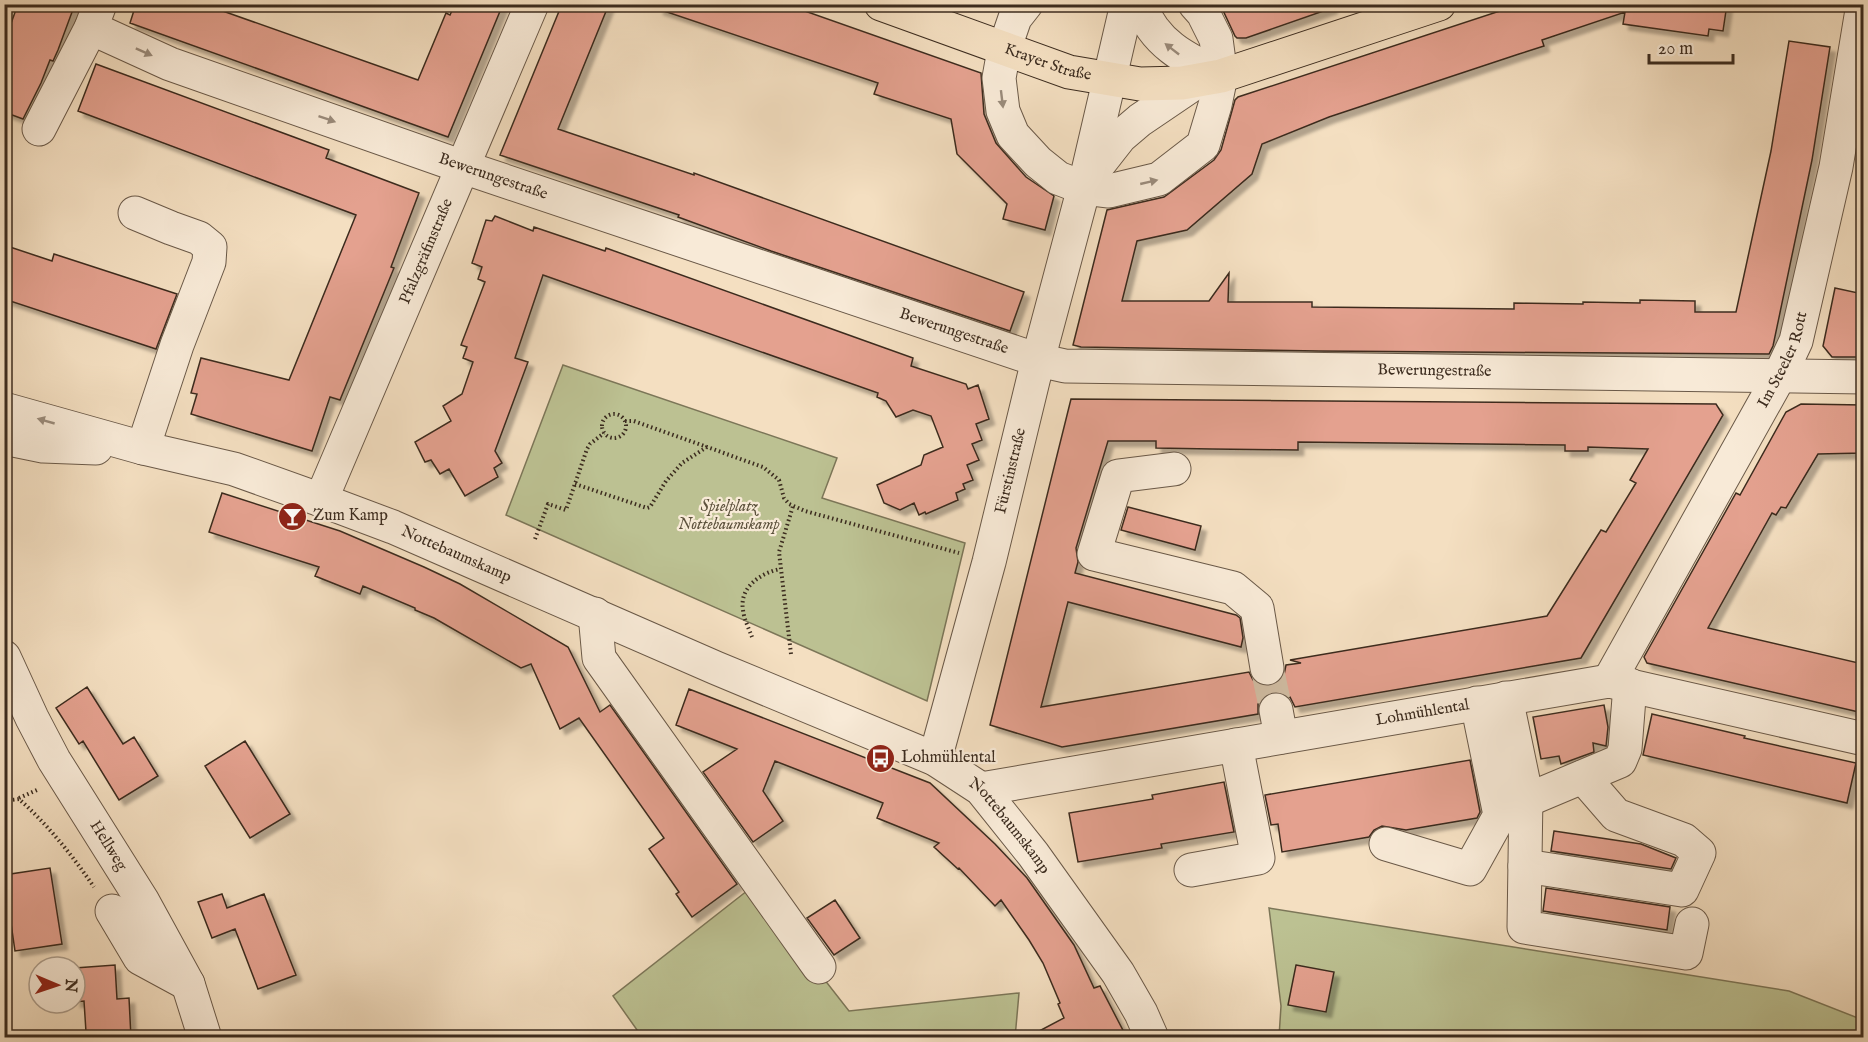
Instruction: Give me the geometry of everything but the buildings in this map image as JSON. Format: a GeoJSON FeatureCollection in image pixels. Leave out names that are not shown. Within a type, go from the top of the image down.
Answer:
{"type":"FeatureCollection","features":[{"type":"Feature","properties":{"kind":"main road","name":"Krayer Straße"},"geometry":{"type":"LineString","coordinates":[[881,4],[1069,72],[1140,84],[1182,83],[1210,78],[1439,4]]}},
{"type":"Feature","properties":{"kind":"street","name":"Pfalzgräfinstraße"},"geometry":{"type":"LineString","coordinates":[[321,500],[532,4]]}},
{"type":"Feature","properties":{"kind":"street"},"geometry":{"type":"LineString","coordinates":[[1026,4],[1015,18],[1004,50],[999,78],[1003,111],[1013,135],[1038,162],[1058,178],[1109,191],[1159,179],[1203,145],[1215,105],[1210,78],[1216,39],[1203,13],[1195,4]]}},
{"type":"Feature","properties":{"kind":"street","name":"Fürstinstraße"},"geometry":{"type":"LineString","coordinates":[[935,759],[989,562],[1038,360],[1085,184],[1127,4]]}},
{"type":"Feature","properties":{"kind":"street"},"geometry":{"type":"LineString","coordinates":[[1140,4],[1143,13],[1162,40],[1174,52],[1210,78]]}},
{"type":"Feature","properties":{"kind":"street","name":"Im Steeler Rott"},"geometry":{"type":"LineString","coordinates":[[1619,683],[1796,341],[1836,168],[1863,4]]}},
{"type":"Feature","properties":{"kind":"street","name":"Bewerungestraße"},"geometry":{"type":"LineString","coordinates":[[95,16],[170,64],[463,167],[1038,360],[1080,368],[1863,377]]}},
{"type":"Feature","properties":{"kind":"street"},"geometry":{"type":"LineString","coordinates":[[39,129],[95,16]]}},
{"type":"Feature","properties":{"kind":"street","name":"Fürstinstraße"},"geometry":{"type":"LineString","coordinates":[[1085,184],[1120,138],[1140,120],[1210,78]]}},
{"type":"Feature","properties":{"kind":"street"},"geometry":{"type":"LineString","coordinates":[[135,213],[200,238],[210,247],[209,262],[177,345],[143,448]]}},
{"type":"Feature","properties":{"kind":"street","name":"Nottebaumskamp"},"geometry":{"type":"LineString","coordinates":[[7,428],[43,446],[143,448],[234,469],[321,500],[393,527],[716,668],[935,759],[981,789],[1056,884],[1110,960],[1141,1013],[1152,1038]]}},
{"type":"Feature","properties":{"kind":"street"},"geometry":{"type":"LineString","coordinates":[[1174,469],[1118,476],[1094,554],[1233,588],[1257,608],[1267,668]]}},
{"type":"Feature","properties":{"kind":"street"},"geometry":{"type":"LineString","coordinates":[[595,614],[599,658],[819,967]]}},
{"type":"Feature","properties":{"kind":"street","name":"Hellweg"},"geometry":{"type":"LineString","coordinates":[[4,657],[54,760],[142,900],[188,984],[205,1038]]}},
{"type":"Feature","properties":{"kind":"street"},"geometry":{"type":"LineString","coordinates":[[1527,794],[1532,798],[1620,762],[1624,755],[1619,683]]}},
{"type":"Feature","properties":{"kind":"street","name":"Lohmühlental"},"geometry":{"type":"LineString","coordinates":[[981,789],[1236,745],[1278,724],[1492,701],[1619,683],[1863,739]]}},
{"type":"Feature","properties":{"kind":"street"},"geometry":{"type":"LineString","coordinates":[[1492,701],[1527,794],[1524,927],[1686,953],[1692,924]]}},
{"type":"Feature","properties":{"kind":"street"},"geometry":{"type":"LineString","coordinates":[[1386,844],[1470,869],[1500,815],[1492,701]]}},
{"type":"Feature","properties":{"kind":"street"},"geometry":{"type":"LineString","coordinates":[[1191,870],[1258,858],[1236,745]]}},
{"type":"Feature","properties":{"kind":"street"},"geometry":{"type":"LineString","coordinates":[[1525,866],[1682,890],[1699,853],[1684,840],[1616,815],[1582,777]]}},
{"type":"Feature","properties":{"kind":"street"},"geometry":{"type":"LineString","coordinates":[[112,912],[140,958],[188,984]]}},
{"type":"Feature","properties":{"kind":"path"},"geometry":{"type":"LineString","coordinates":[[625,421],[622,435],[611,438],[604,433],[603,422],[608,416],[619,416],[625,421],[634,421],[756,464],[779,480],[784,498],[793,506],[818,516],[904,537],[989,562]]}},
{"type":"Feature","properties":{"kind":"path"},"geometry":{"type":"LineString","coordinates":[[534,539],[548,504],[566,510],[590,444],[604,433]]}},
{"type":"Feature","properties":{"kind":"path"},"geometry":{"type":"LineString","coordinates":[[575,484],[647,508],[682,463],[708,447]]}},
{"type":"Feature","properties":{"kind":"path"},"geometry":{"type":"LineString","coordinates":[[791,654],[780,568],[780,544],[793,506]]}},
{"type":"Feature","properties":{"kind":"path"},"geometry":{"type":"LineString","coordinates":[[752,638],[742,608],[744,596],[751,583],[762,574],[780,568]]}},
{"type":"Feature","properties":{"kind":"path"},"geometry":{"type":"LineString","coordinates":[[4,801],[19,799],[40,817],[75,859],[112,912]]}},
{"type":"Feature","properties":{"kind":"path"},"geometry":{"type":"LineString","coordinates":[[1275,1034],[1293,1038]]}},
{"type":"Feature","properties":{"kind":"green space","name":"Spielplatz Nottebaumskamp"},"geometry":{"type":"Polygon","coordinates":[[[563,365],[837,458],[822,498],[965,543],[927,701],[506,515],[563,365]]]}},
{"type":"Feature","properties":{"kind":"green space"},"geometry":{"type":"Polygon","coordinates":[[[752,887],[849,1011],[1019,993],[1015,1038],[642,1037],[613,996],[752,887]]]}},
{"type":"Feature","properties":{"kind":"green space"},"geometry":{"type":"Polygon","coordinates":[[[1269,908],[1789,991],[1863,1020],[1863,1037],[1279,1037],[1281,1006],[1269,908]]]}},
{"type":"Feature","properties":{"kind":"tunnel"},"geometry":{"type":"LineString","coordinates":[[1267,668],[1276,710]]}},
{"type":"Feature","properties":{"kind":"place","name":"Zum Kamp"},"geometry":{"type":"Point","coordinates":[292,516]}},
{"type":"Feature","properties":{"kind":"place","name":"Lohmühlental"},"geometry":{"type":"Point","coordinates":[880,758]}}]}
